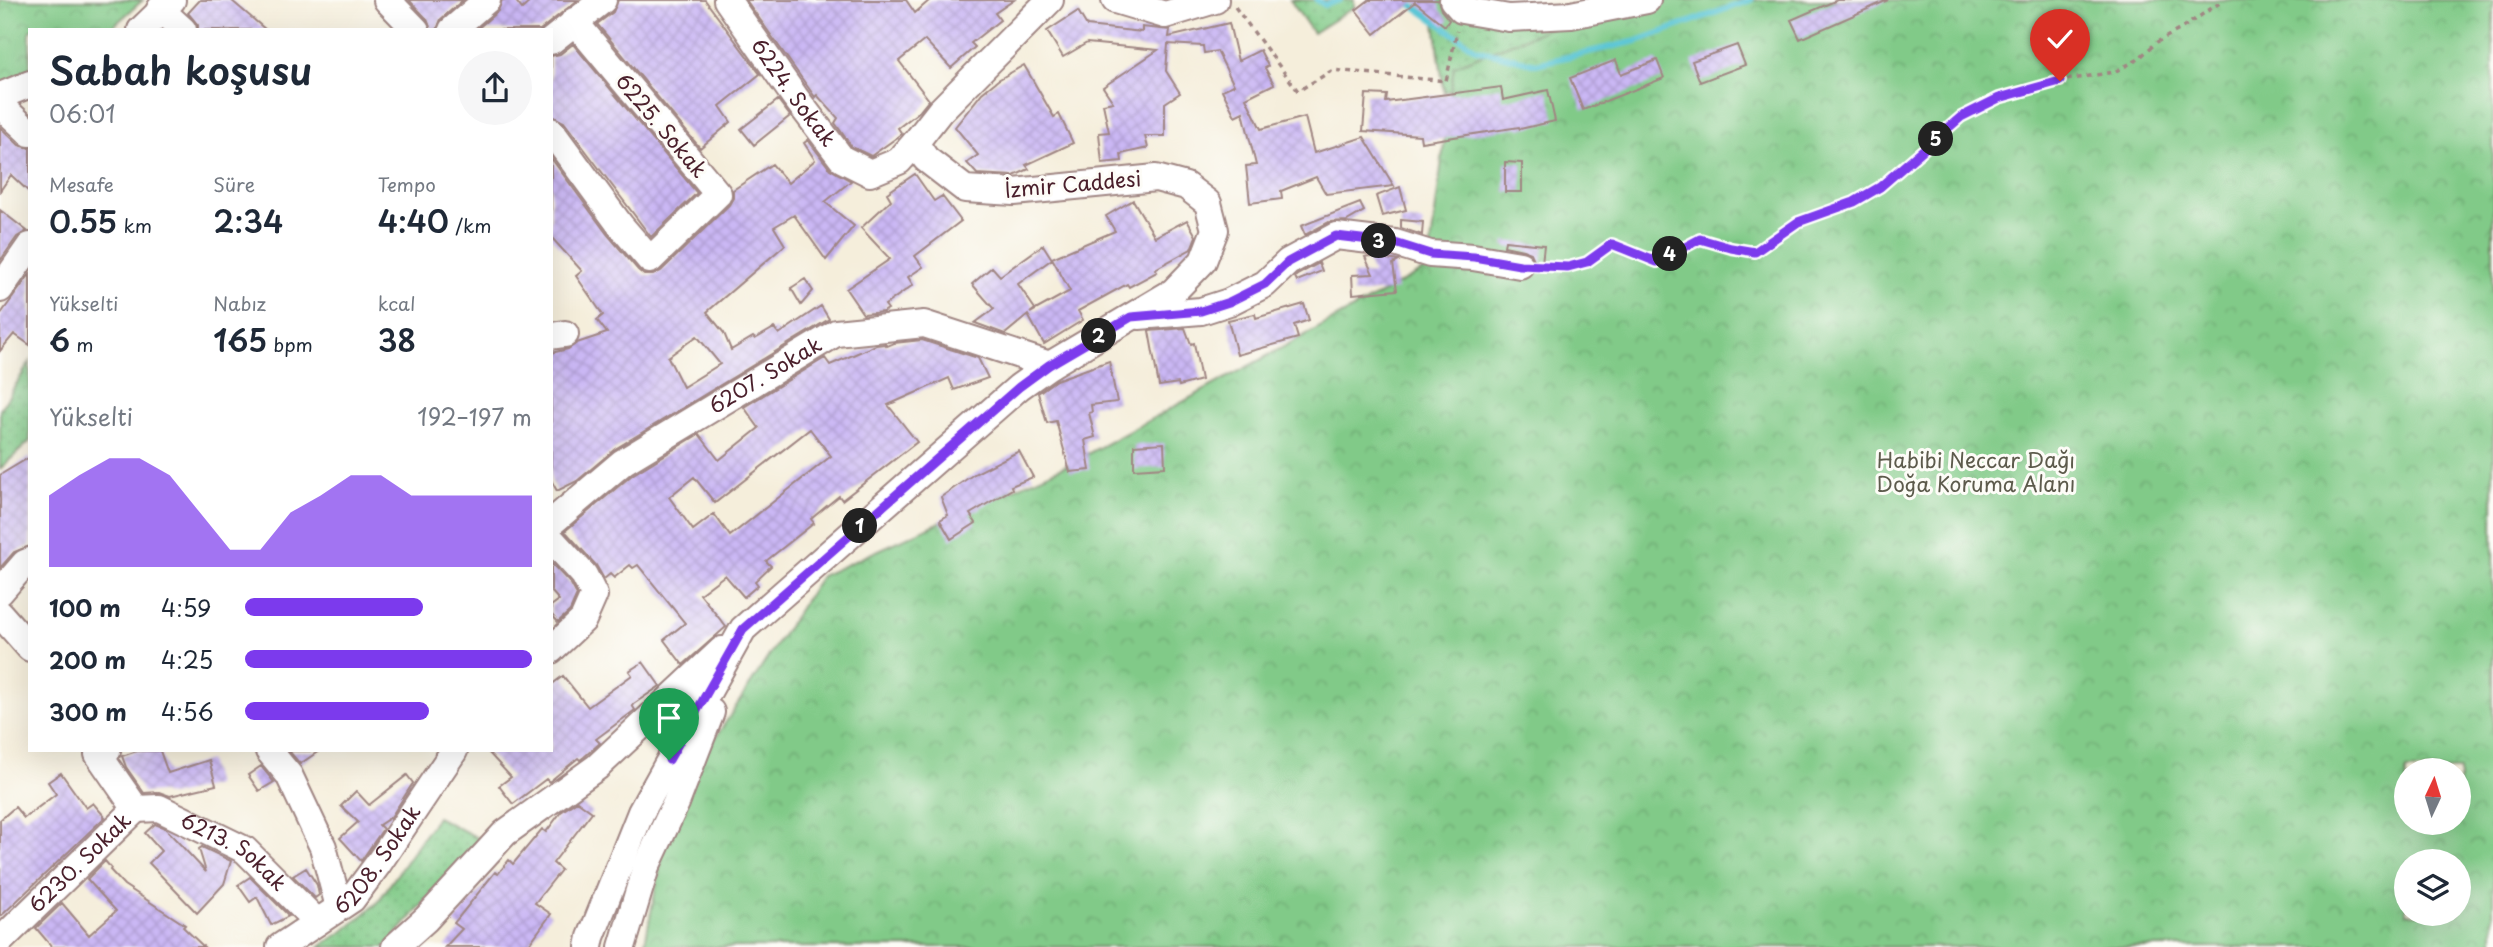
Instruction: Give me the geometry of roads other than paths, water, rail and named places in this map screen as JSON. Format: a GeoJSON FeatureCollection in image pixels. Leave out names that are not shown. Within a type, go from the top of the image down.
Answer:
{"type":"FeatureCollection","features":[{"type":"Feature","properties":{"kind":"street"},"geometry":{"type":"LineString","coordinates":[[387,0],[414,28]]}},
{"type":"Feature","properties":{"kind":"street"},"geometry":{"type":"LineString","coordinates":[[454,28],[487,0]]}},
{"type":"Feature","properties":{"kind":"street"},"geometry":{"type":"LineString","coordinates":[[553,39],[603,0]]}},
{"type":"Feature","properties":{"kind":"street","name":"6224. Sokak"},"geometry":{"type":"LineString","coordinates":[[727,0],[842,159],[870,173],[899,161],[915,143]]}},
{"type":"Feature","properties":{"kind":"street"},"geometry":{"type":"LineString","coordinates":[[915,143],[940,111],[1050,0]]}},
{"type":"Feature","properties":{"kind":"street"},"geometry":{"type":"LineString","coordinates":[[1115,0],[1161,8],[1215,0]]}},
{"type":"Feature","properties":{"kind":"street"},"geometry":{"type":"LineString","coordinates":[[1453,0],[1462,10],[1509,18],[1571,15],[1647,0]]}},
{"type":"Feature","properties":{"kind":"street"},"geometry":{"type":"LineString","coordinates":[[143,28],[166,5],[182,28]]}},
{"type":"Feature","properties":{"kind":"street","name":"6225. Sokak"},"geometry":{"type":"LineString","coordinates":[[553,134],[620,225],[650,260],[718,194],[574,21]]}},
{"type":"Feature","properties":{"kind":"street"},"geometry":{"type":"LineString","coordinates":[[0,96],[28,85]]}},
{"type":"Feature","properties":{"kind":"street"},"geometry":{"type":"LineString","coordinates":[[0,105],[28,131]]}},
{"type":"Feature","properties":{"kind":"street","name":"İzmir Caddesi"},"geometry":{"type":"LineString","coordinates":[[589,947],[641,812],[743,629],[1019,387],[1049,365],[1173,292],[1203,261],[1215,230],[1208,203],[1186,186],[1156,177],[1014,192],[965,189],[926,159],[915,143]]}},
{"type":"Feature","properties":{"kind":"street"},"geometry":{"type":"LineString","coordinates":[[1131,317],[1201,311],[1229,302],[1265,284],[1288,262],[1336,236],[1395,243],[1430,254],[1474,257],[1520,265]]}},
{"type":"Feature","properties":{"kind":"street"},"geometry":{"type":"LineString","coordinates":[[0,289],[28,249]]}},
{"type":"Feature","properties":{"kind":"street","name":"6207. Sokak"},"geometry":{"type":"LineString","coordinates":[[553,521],[622,462],[836,333],[924,324],[1049,365]]}},
{"type":"Feature","properties":{"kind":"street"},"geometry":{"type":"LineString","coordinates":[[553,542],[584,575],[594,595],[583,620],[553,648]]}},
{"type":"Feature","properties":{"kind":"street"},"geometry":{"type":"LineString","coordinates":[[0,592],[28,562]]}},
{"type":"Feature","properties":{"kind":"street"},"geometry":{"type":"LineString","coordinates":[[0,614],[28,646]]}},
{"type":"Feature","properties":{"kind":"street"},"geometry":{"type":"LineString","coordinates":[[395,947],[426,919],[505,832],[597,767],[743,629]]}},
{"type":"Feature","properties":{"kind":"street","name":"İzmir Caddesi"},"geometry":{"type":"LineString","coordinates":[[622,947],[646,867],[676,803],[743,629]]}},
{"type":"Feature","properties":{"kind":"street","name":"6230. Sokak"},"geometry":{"type":"LineString","coordinates":[[3,940],[136,809],[101,752]]}},
{"type":"Feature","properties":{"kind":"street"},"geometry":{"type":"LineString","coordinates":[[269,752],[289,775],[323,847],[340,907]]}},
{"type":"Feature","properties":{"kind":"street","name":"6208. Sokak"},"geometry":{"type":"LineString","coordinates":[[281,947],[352,899],[453,752]]}},
{"type":"Feature","properties":{"kind":"street","name":"6213. Sokak"},"geometry":{"type":"LineString","coordinates":[[136,809],[159,808],[245,850],[317,922]]}},
{"type":"Feature","properties":{"kind":"waterway"},"geometry":{"type":"LineString","coordinates":[[1317,0],[1325,5],[1340,0]]}},
{"type":"Feature","properties":{"kind":"waterway"},"geometry":{"type":"LineString","coordinates":[[1405,0],[1476,49],[1536,64],[1637,41],[1751,0]]}},
{"type":"Feature","properties":{"kind":"park label","name":"Habibi Neccar Dağı Doğa Koruma Alanı"},"geometry":{"type":"Point","coordinates":[1976,473]}}]}
